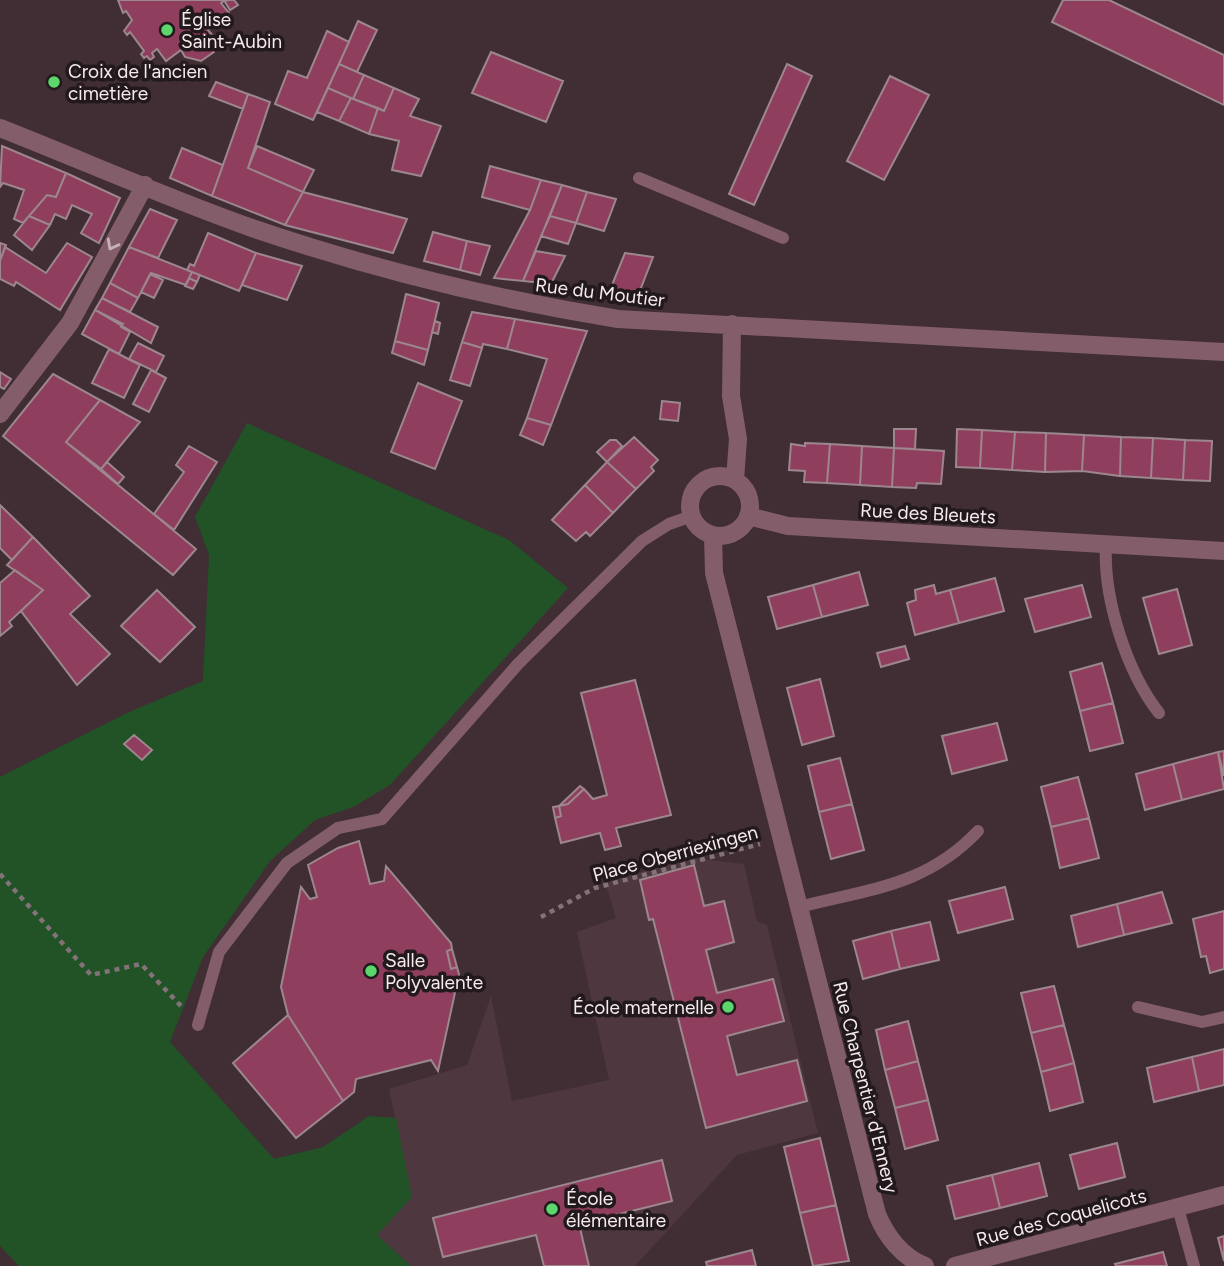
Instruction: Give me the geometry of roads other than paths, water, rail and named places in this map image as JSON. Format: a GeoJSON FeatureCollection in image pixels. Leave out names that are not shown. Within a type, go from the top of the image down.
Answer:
{"type":"FeatureCollection","features":[{"type":"Feature","properties":{"kind":"street","name":"Rue du Moutier"},"geometry":{"type":"LineString","coordinates":[[0,128],[250,227],[469,292],[526,304],[618,318],[1224,352]]}},
{"type":"Feature","properties":{"kind":"street"},"geometry":{"type":"LineString","coordinates":[[0,414],[70,323],[145,185]]}},
{"type":"Feature","properties":{"kind":"street"},"geometry":{"type":"LineString","coordinates":[[732,324],[731,396],[738,439],[734,480]]}},
{"type":"Feature","properties":{"kind":"street"},"geometry":{"type":"LineString","coordinates":[[717,477],[734,480],[747,493],[750,507],[748,516],[737,531],[723,536],[713,535],[698,526],[692,516],[691,499],[698,486],[717,477]]}},
{"type":"Feature","properties":{"kind":"street","name":"Rue des Bleuets"},"geometry":{"type":"LineString","coordinates":[[748,516],[788,526],[1224,551]]}},
{"type":"Feature","properties":{"kind":"street","name":"Rue Charpentier d'Ennery"},"geometry":{"type":"LineString","coordinates":[[713,535],[713,573],[877,1214],[890,1238],[915,1264]]}},
{"type":"Feature","properties":{"kind":"street","name":"Rue des Coquelicots"},"geometry":{"type":"LineString","coordinates":[[955,1266],[1224,1195]]}},
{"type":"Feature","properties":{"kind":"lane"},"geometry":{"type":"LineString","coordinates":[[639,178],[783,239]]}},
{"type":"Feature","properties":{"kind":"lane"},"geometry":{"type":"LineString","coordinates":[[198,1025],[219,952],[287,863],[338,828],[382,819],[518,664],[632,551],[661,528],[692,516]]}},
{"type":"Feature","properties":{"kind":"lane"},"geometry":{"type":"LineString","coordinates":[[1106,544],[1105,566],[1126,651],[1144,695],[1159,713]]}},
{"type":"Feature","properties":{"kind":"lane"},"geometry":{"type":"LineString","coordinates":[[799,906],[916,878],[949,859],[978,831]]}},
{"type":"Feature","properties":{"kind":"lane"},"geometry":{"type":"LineString","coordinates":[[1138,1007],[1158,1014],[1202,1022],[1224,1017]]}},
{"type":"Feature","properties":{"kind":"lane"},"geometry":{"type":"LineString","coordinates":[[1178,1208],[1194,1266]]}},
{"type":"Feature","properties":{"kind":"place","name":"Église Saint-Aubin"},"geometry":{"type":"Point","coordinates":[167,30]}},
{"type":"Feature","properties":{"kind":"place","name":"Croix de l'ancien cimetière"},"geometry":{"type":"Point","coordinates":[54,82]}},
{"type":"Feature","properties":{"kind":"place","name":"Salle Polyvalente"},"geometry":{"type":"Point","coordinates":[371,971]}},
{"type":"Feature","properties":{"kind":"place","name":"École maternelle"},"geometry":{"type":"Point","coordinates":[728,1007]}},
{"type":"Feature","properties":{"kind":"place","name":"École élémentaire"},"geometry":{"type":"Point","coordinates":[552,1209]}}]}
